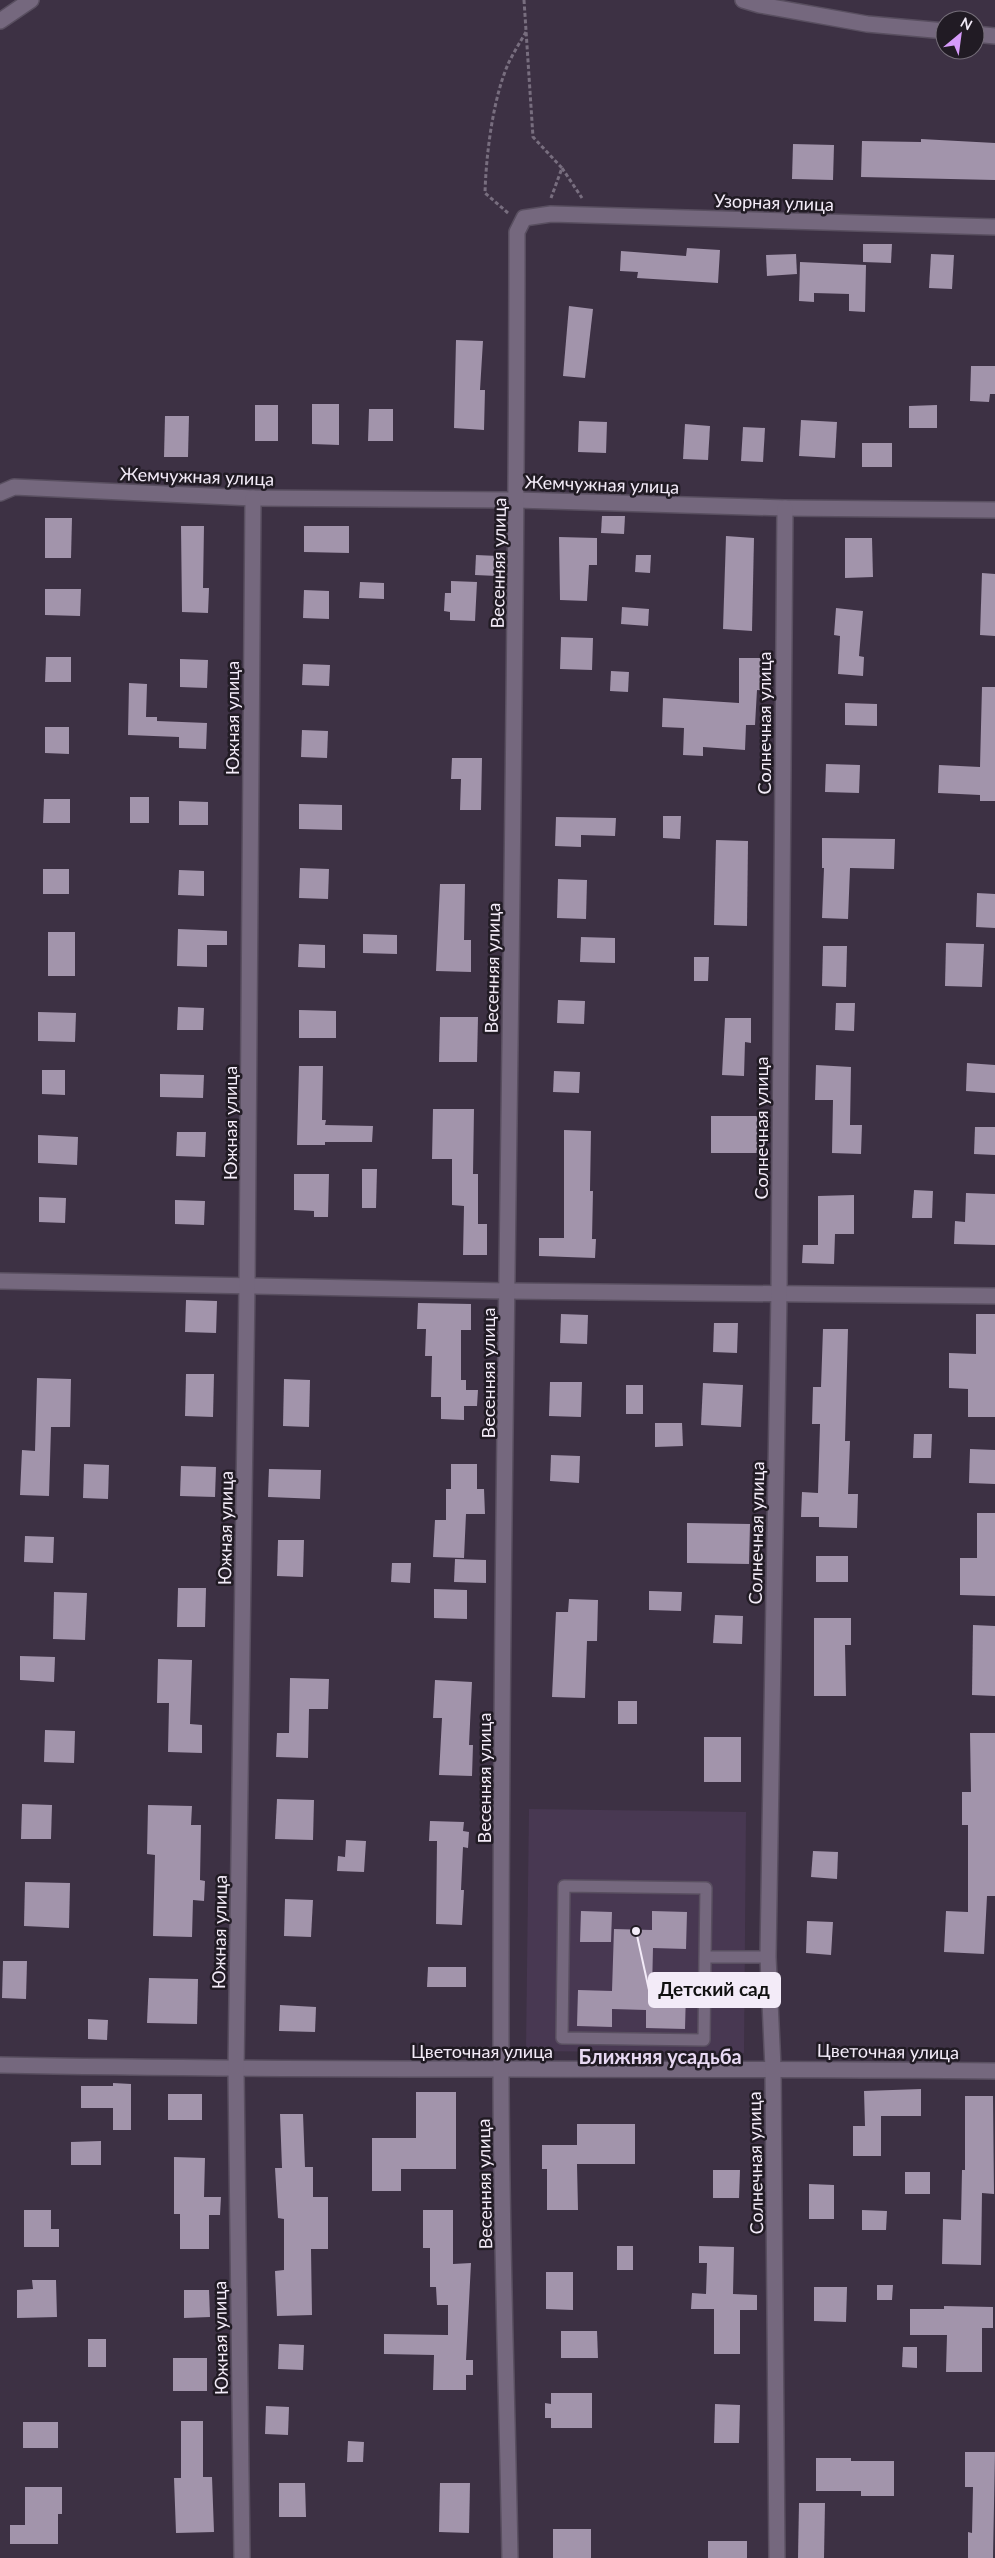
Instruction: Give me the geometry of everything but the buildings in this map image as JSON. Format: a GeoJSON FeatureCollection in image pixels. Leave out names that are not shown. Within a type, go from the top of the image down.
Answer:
{"type":"FeatureCollection","features":[{"type":"Feature","properties":{"kind":"street"},"geometry":{"type":"LineString","coordinates":[[0,21],[32,0]]}},
{"type":"Feature","properties":{"kind":"street"},"geometry":{"type":"LineString","coordinates":[[743,0],[867,24],[935,31]]}},
{"type":"Feature","properties":{"kind":"street"},"geometry":{"type":"LineString","coordinates":[[520,223],[524,218],[551,214]]}},
{"type":"Feature","properties":{"kind":"street","name":"Узорная улица"},"geometry":{"type":"LineString","coordinates":[[551,214],[995,227]]}},
{"type":"Feature","properties":{"kind":"street","name":"Весенняя улица"},"geometry":{"type":"LineString","coordinates":[[510,2558],[501,2070],[507,1291],[517,500],[517,232],[520,223]]}},
{"type":"Feature","properties":{"kind":"street","name":"Жемчужная улица"},"geometry":{"type":"LineString","coordinates":[[0,492],[14,487],[252,498],[517,500],[785,508],[995,510]]}},
{"type":"Feature","properties":{"kind":"street","name":"Южная улица"},"geometry":{"type":"LineString","coordinates":[[242,2558],[236,2070],[247,1285],[252,498]]}},
{"type":"Feature","properties":{"kind":"street","name":"Солнечная улица"},"geometry":{"type":"LineString","coordinates":[[777,2558],[773,2068],[768,1957],[779,1292],[785,508]]}},
{"type":"Feature","properties":{"kind":"street"},"geometry":{"type":"LineString","coordinates":[[0,1281],[507,1291],[779,1292],[995,1296]]}},
{"type":"Feature","properties":{"kind":"street","name":"Цветочная улица"},"geometry":{"type":"LineString","coordinates":[[0,2065],[236,2070],[773,2068],[995,2071]]}},
{"type":"Feature","properties":{"kind":"lane"},"geometry":{"type":"LineString","coordinates":[[564,1886],[706,1888],[705,1957],[704,2040],[562,2038],[564,1886]]}},
{"type":"Feature","properties":{"kind":"lane"},"geometry":{"type":"LineString","coordinates":[[705,1957],[768,1957]]}},
{"type":"Feature","properties":{"kind":"path"},"geometry":{"type":"LineString","coordinates":[[524,0],[533,137],[562,168],[594,215]]}},
{"type":"Feature","properties":{"kind":"path"},"geometry":{"type":"LineString","coordinates":[[520,223],[485,193],[486,166],[495,110],[509,63],[526,31]]}},
{"type":"Feature","properties":{"kind":"path"},"geometry":{"type":"LineString","coordinates":[[551,214],[551,198],[562,168]]}},
{"type":"Feature","properties":{"kind":"shaded area"},"geometry":{"type":"Polygon","coordinates":[[[529,1809],[746,1812],[744,2053],[526,2051],[529,1809]]]}},
{"type":"Feature","properties":{"kind":"place","name":"Детский сад"},"geometry":{"type":"Point","coordinates":[636,1931]}},
{"type":"Feature","properties":{"kind":"district","name":"Ближняя усадьба"},"geometry":{"type":"Point","coordinates":[660,2056]}}]}
